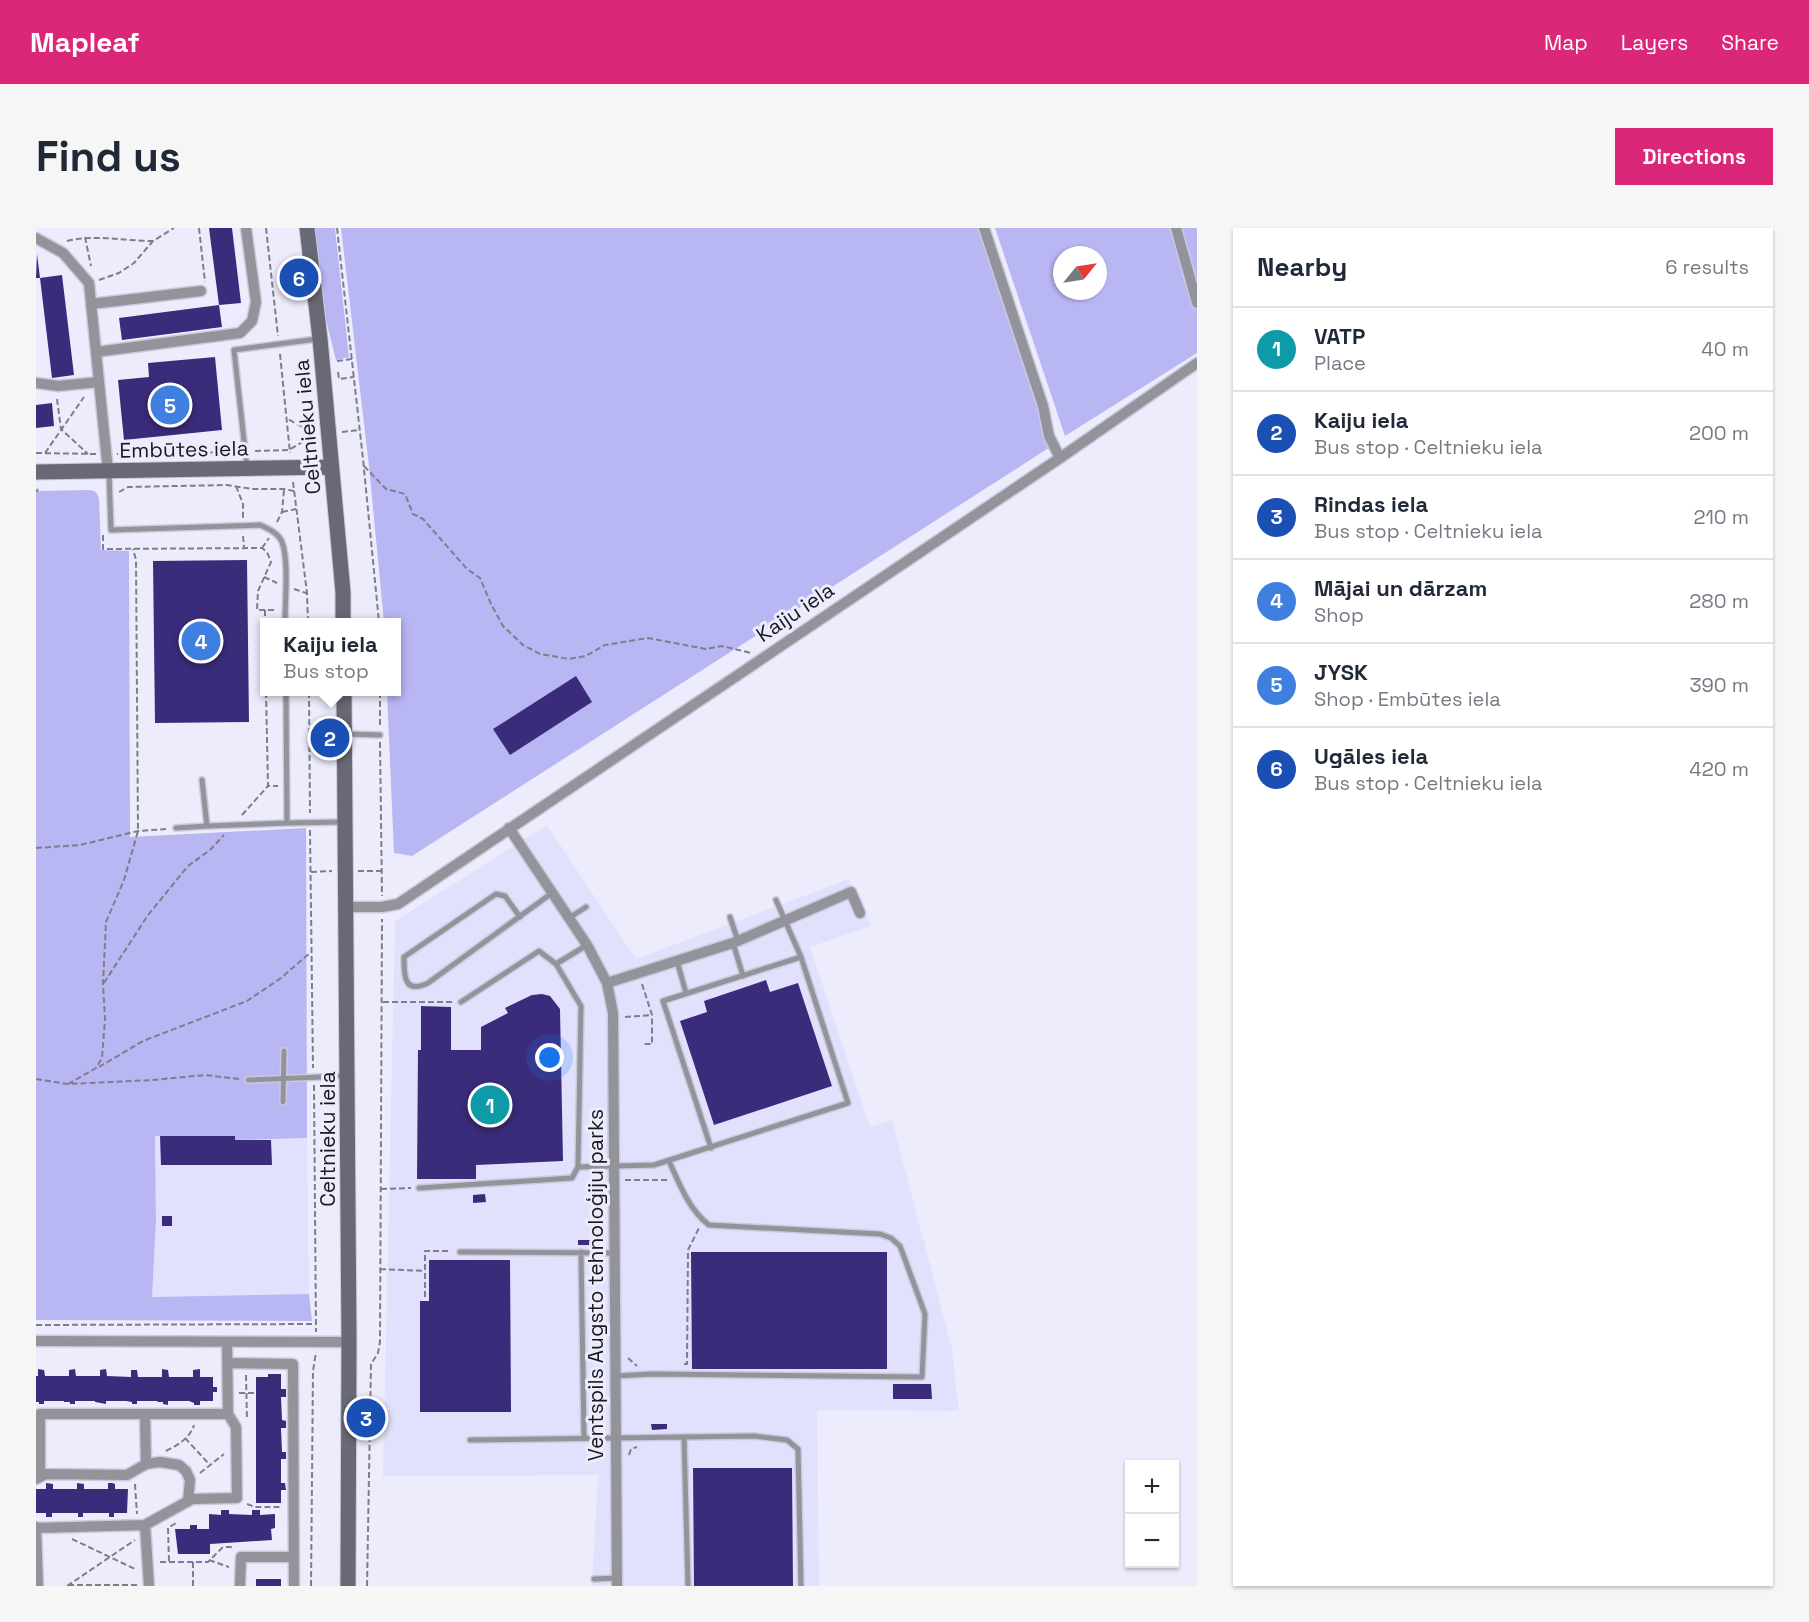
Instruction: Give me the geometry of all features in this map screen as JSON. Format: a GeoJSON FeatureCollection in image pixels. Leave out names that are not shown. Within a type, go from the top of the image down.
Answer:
{"type":"FeatureCollection","features":[{"type":"Feature","properties":{"kind":"street"},"geometry":{"type":"LineString","coordinates":[[96,352],[240,333],[252,321],[256,302],[246,228]]}},
{"type":"Feature","properties":{"kind":"street","name":"Celtnieku iela"},"geometry":{"type":"LineString","coordinates":[[308,228],[332,467],[343,618]]}},
{"type":"Feature","properties":{"kind":"street"},"geometry":{"type":"LineString","coordinates":[[984,228],[1043,406],[1049,436],[1060,458]]}},
{"type":"Feature","properties":{"kind":"street"},"geometry":{"type":"LineString","coordinates":[[1176,228],[1197,303]]}},
{"type":"Feature","properties":{"kind":"street"},"geometry":{"type":"LineString","coordinates":[[36,238],[63,253],[92,282],[91,304],[108,471]]}},
{"type":"Feature","properties":{"kind":"street"},"geometry":{"type":"LineString","coordinates":[[91,304],[201,291]]}},
{"type":"Feature","properties":{"kind":"street","name":"Kaiju iela"},"geometry":{"type":"LineString","coordinates":[[347,907],[382,907],[398,904],[1060,458],[1197,363]]}},
{"type":"Feature","properties":{"kind":"street"},"geometry":{"type":"LineString","coordinates":[[36,383],[58,386],[99,382]]}},
{"type":"Feature","properties":{"kind":"street","name":"Embūtes iela"},"geometry":{"type":"LineString","coordinates":[[36,472],[332,467]]}},
{"type":"Feature","properties":{"kind":"street","name":"Celtnieku iela"},"geometry":{"type":"LineString","coordinates":[[344,696],[348,1076],[348,1586]]}},
{"type":"Feature","properties":{"kind":"street","name":"Ventspils Augsto tehnoloģiju parks"},"geometry":{"type":"LineString","coordinates":[[509,828],[587,945],[607,983],[613,1013],[617,1582]]}},
{"type":"Feature","properties":{"kind":"street"},"geometry":{"type":"LineString","coordinates":[[607,983],[736,942],[851,892],[860,913]]}},
{"type":"Feature","properties":{"kind":"street"},"geometry":{"type":"LineString","coordinates":[[36,1341],[349,1342]]}},
{"type":"Feature","properties":{"kind":"street"},"geometry":{"type":"LineString","coordinates":[[38,1586],[36,1528],[142,1528],[192,1498],[237,1498],[236,1427],[228,1414],[228,1342]]}},
{"type":"Feature","properties":{"kind":"street"},"geometry":{"type":"LineString","coordinates":[[228,1363],[293,1364],[294,1586]]}},
{"type":"Feature","properties":{"kind":"street"},"geometry":{"type":"LineString","coordinates":[[188,1501],[190,1480],[186,1471],[179,1465],[160,1462],[146,1462],[127,1475],[46,1474],[38,1478],[40,1414],[228,1414]]}},
{"type":"Feature","properties":{"kind":"street"},"geometry":{"type":"LineString","coordinates":[[145,1414],[146,1462]]}},
{"type":"Feature","properties":{"kind":"street"},"geometry":{"type":"LineString","coordinates":[[142,1528],[148,1577]]}},
{"type":"Feature","properties":{"kind":"street"},"geometry":{"type":"LineString","coordinates":[[240,1586],[241,1557],[294,1557]]}},
{"type":"Feature","properties":{"kind":"lane"},"geometry":{"type":"LineString","coordinates":[[247,470],[234,350],[320,339]]}},
{"type":"Feature","properties":{"kind":"lane"},"geometry":{"type":"LineString","coordinates":[[108,471],[111,530],[260,525],[273,531],[282,542],[285,557],[285,618]]}},
{"type":"Feature","properties":{"kind":"lane"},"geometry":{"type":"LineString","coordinates":[[286,696],[287,823]]}},
{"type":"Feature","properties":{"kind":"lane"},"geometry":{"type":"LineString","coordinates":[[345,734],[380,735]]}},
{"type":"Feature","properties":{"kind":"lane"},"geometry":{"type":"LineString","coordinates":[[202,780],[207,826]]}},
{"type":"Feature","properties":{"kind":"lane"},"geometry":{"type":"LineString","coordinates":[[176,828],[346,822]]}},
{"type":"Feature","properties":{"kind":"lane"},"geometry":{"type":"LineString","coordinates":[[520,917],[505,896],[496,894],[404,957],[404,977],[407,983],[419,987],[520,917],[553,893]]}},
{"type":"Feature","properties":{"kind":"lane"},"geometry":{"type":"LineString","coordinates":[[578,1167],[654,1165],[848,1103],[801,957],[776,900]]}},
{"type":"Feature","properties":{"kind":"lane"},"geometry":{"type":"LineString","coordinates":[[569,918],[586,907]]}},
{"type":"Feature","properties":{"kind":"lane"},"geometry":{"type":"LineString","coordinates":[[730,917],[743,976]]}},
{"type":"Feature","properties":{"kind":"lane"},"geometry":{"type":"LineString","coordinates":[[556,964],[587,945]]}},
{"type":"Feature","properties":{"kind":"lane"},"geometry":{"type":"LineString","coordinates":[[419,1188],[572,1178],[578,1167],[580,1006],[556,964],[539,951],[461,1002]]}},
{"type":"Feature","properties":{"kind":"lane"},"geometry":{"type":"LineString","coordinates":[[711,1148],[663,1001],[801,957]]}},
{"type":"Feature","properties":{"kind":"lane"},"geometry":{"type":"LineString","coordinates":[[677,961],[686,993]]}},
{"type":"Feature","properties":{"kind":"lane"},"geometry":{"type":"LineString","coordinates":[[283,1102],[284,1051]]}},
{"type":"Feature","properties":{"kind":"lane"},"geometry":{"type":"LineString","coordinates":[[248,1080],[348,1076]]}},
{"type":"Feature","properties":{"kind":"lane"},"geometry":{"type":"LineString","coordinates":[[614,1377],[663,1374],[922,1377],[925,1314],[900,1246],[891,1238],[880,1234],[709,1225],[691,1206],[669,1161]]}},
{"type":"Feature","properties":{"kind":"lane"},"geometry":{"type":"LineString","coordinates":[[460,1251],[613,1253]]}},
{"type":"Feature","properties":{"kind":"lane"},"geometry":{"type":"LineString","coordinates":[[581,1252],[584,1438]]}},
{"type":"Feature","properties":{"kind":"lane"},"geometry":{"type":"LineString","coordinates":[[470,1440],[753,1436],[787,1440],[798,1449],[801,1586]]}},
{"type":"Feature","properties":{"kind":"lane"},"geometry":{"type":"LineString","coordinates":[[684,1437],[688,1586]]}},
{"type":"Feature","properties":{"kind":"lane"},"geometry":{"type":"LineString","coordinates":[[594,1579],[617,1582]]}},
{"type":"Feature","properties":{"kind":"path"},"geometry":{"type":"LineString","coordinates":[[85,237],[92,282],[119,273],[135,263],[153,241],[174,228]]}},
{"type":"Feature","properties":{"kind":"path"},"geometry":{"type":"LineString","coordinates":[[199,228],[206,283],[201,291]]}},
{"type":"Feature","properties":{"kind":"path"},"geometry":{"type":"LineString","coordinates":[[266,228],[291,468],[307,593],[308,618]]}},
{"type":"Feature","properties":{"kind":"path"},"geometry":{"type":"LineString","coordinates":[[337,228],[379,618]]}},
{"type":"Feature","properties":{"kind":"path"},"geometry":{"type":"LineString","coordinates":[[49,245],[85,237],[153,241]]}},
{"type":"Feature","properties":{"kind":"path"},"geometry":{"type":"LineString","coordinates":[[352,359],[337,361],[339,378],[354,377]]}},
{"type":"Feature","properties":{"kind":"path"},"geometry":{"type":"LineString","coordinates":[[45,453],[84,397]]}},
{"type":"Feature","properties":{"kind":"path"},"geometry":{"type":"LineString","coordinates":[[57,399],[61,429],[88,454]]}},
{"type":"Feature","properties":{"kind":"path"},"geometry":{"type":"LineString","coordinates":[[36,453],[107,454],[290,450],[309,438],[309,435],[308,430],[286,418]]}},
{"type":"Feature","properties":{"kind":"path"},"geometry":{"type":"LineString","coordinates":[[364,466],[386,489],[405,494],[413,514],[423,519],[467,569],[480,578],[503,626],[523,645],[540,654],[569,659],[586,656],[605,645],[648,638],[706,649],[722,646],[754,654]]}},
{"type":"Feature","properties":{"kind":"path"},"geometry":{"type":"LineString","coordinates":[[109,495],[117,494],[129,487],[227,485],[294,491]]}},
{"type":"Feature","properties":{"kind":"path"},"geometry":{"type":"LineString","coordinates":[[262,548],[282,512],[284,489]]}},
{"type":"Feature","properties":{"kind":"path"},"geometry":{"type":"LineString","coordinates":[[282,512],[296,509]]}},
{"type":"Feature","properties":{"kind":"path"},"geometry":{"type":"LineString","coordinates":[[102,528],[103,549],[262,548],[267,552],[271,562],[258,591],[257,610],[285,610]]}},
{"type":"Feature","properties":{"kind":"path"},"geometry":{"type":"LineString","coordinates":[[96,1068],[102,1058],[105,1020],[106,922],[124,880],[138,831],[136,560],[133,549]]}},
{"type":"Feature","properties":{"kind":"path"},"geometry":{"type":"LineString","coordinates":[[265,610],[265,618]]}},
{"type":"Feature","properties":{"kind":"path"},"geometry":{"type":"LineString","coordinates":[[104,984],[147,915],[188,866],[210,850],[268,786],[266,696]]}},
{"type":"Feature","properties":{"kind":"path"},"geometry":{"type":"LineString","coordinates":[[309,696],[316,1324],[311,1586]]}},
{"type":"Feature","properties":{"kind":"path"},"geometry":{"type":"LineString","coordinates":[[367,1586],[371,1364],[378,1353],[380,1342],[383,1002],[380,696]]}},
{"type":"Feature","properties":{"kind":"path"},"geometry":{"type":"LineString","coordinates":[[309,729],[329,729],[329,746],[309,746]]}},
{"type":"Feature","properties":{"kind":"path"},"geometry":{"type":"LineString","coordinates":[[268,786],[286,786]]}},
{"type":"Feature","properties":{"kind":"path"},"geometry":{"type":"LineString","coordinates":[[36,848],[80,845],[138,831],[176,828]]}},
{"type":"Feature","properties":{"kind":"path"},"geometry":{"type":"LineString","coordinates":[[310,872],[338,871]]}},
{"type":"Feature","properties":{"kind":"path"},"geometry":{"type":"LineString","coordinates":[[354,871],[382,871]]}},
{"type":"Feature","properties":{"kind":"path"},"geometry":{"type":"LineString","coordinates":[[68,1084],[143,1041],[247,1001],[281,978],[311,952]]}},
{"type":"Feature","properties":{"kind":"path"},"geometry":{"type":"LineString","coordinates":[[642,984],[652,1016],[652,1044],[643,1044]]}},
{"type":"Feature","properties":{"kind":"path"},"geometry":{"type":"LineString","coordinates":[[383,1002],[461,1002]]}},
{"type":"Feature","properties":{"kind":"path"},"geometry":{"type":"LineString","coordinates":[[623,1017],[652,1016]]}},
{"type":"Feature","properties":{"kind":"path"},"geometry":{"type":"LineString","coordinates":[[36,1079],[68,1084],[205,1075],[248,1080]]}},
{"type":"Feature","properties":{"kind":"path"},"geometry":{"type":"LineString","coordinates":[[625,1180],[677,1178]]}},
{"type":"Feature","properties":{"kind":"path"},"geometry":{"type":"LineString","coordinates":[[381,1189],[419,1188]]}},
{"type":"Feature","properties":{"kind":"path"},"geometry":{"type":"LineString","coordinates":[[680,1364],[687,1364],[688,1250],[702,1220]]}},
{"type":"Feature","properties":{"kind":"path"},"geometry":{"type":"LineString","coordinates":[[425,1297],[425,1251],[460,1251]]}},
{"type":"Feature","properties":{"kind":"path"},"geometry":{"type":"LineString","coordinates":[[381,1269],[425,1271]]}},
{"type":"Feature","properties":{"kind":"path"},"geometry":{"type":"LineString","coordinates":[[36,1324],[316,1324]]}},
{"type":"Feature","properties":{"kind":"path"},"geometry":{"type":"LineString","coordinates":[[626,1355],[634,1365],[641,1367]]}},
{"type":"Feature","properties":{"kind":"path"},"geometry":{"type":"LineString","coordinates":[[146,1462],[180,1444],[192,1432],[196,1414]]}},
{"type":"Feature","properties":{"kind":"path"},"geometry":{"type":"LineString","coordinates":[[185,1438],[210,1465]]}},
{"type":"Feature","properties":{"kind":"path"},"geometry":{"type":"LineString","coordinates":[[190,1480],[236,1445]]}},
{"type":"Feature","properties":{"kind":"path"},"geometry":{"type":"LineString","coordinates":[[627,1458],[632,1449],[643,1445]]}},
{"type":"Feature","properties":{"kind":"path"},"geometry":{"type":"LineString","coordinates":[[68,1586],[110,1557],[142,1528],[136,1486],[127,1475]]}},
{"type":"Feature","properties":{"kind":"path"},"geometry":{"type":"LineString","coordinates":[[247,1505],[313,1508]]}},
{"type":"Feature","properties":{"kind":"path"},"geometry":{"type":"LineString","coordinates":[[169,1561],[168,1528],[177,1522]]}},
{"type":"Feature","properties":{"kind":"path"},"geometry":{"type":"LineString","coordinates":[[69,1538],[148,1577]]}},
{"type":"Feature","properties":{"kind":"path"},"geometry":{"type":"LineString","coordinates":[[68,1586],[148,1577],[169,1561],[208,1562],[223,1547],[235,1547]]}},
{"type":"Feature","properties":{"kind":"path"},"geometry":{"type":"LineString","coordinates":[[209,1560],[240,1571]]}},
{"type":"Feature","properties":{"kind":"path"},"geometry":{"type":"LineString","coordinates":[[193,1562],[193,1586]]}},
{"type":"Feature","properties":{"kind":"shaded area"},"geometry":{"type":"Polygon","coordinates":[[[315,228],[335,228],[349,357],[336,360],[326,320],[315,228]]]}},
{"type":"Feature","properties":{"kind":"shaded area"},"geometry":{"type":"Polygon","coordinates":[[[341,228],[978,228],[1055,444],[412,856],[394,853],[387,696],[401,696],[401,618],[384,618],[369,466],[341,228]]]}},
{"type":"Feature","properties":{"kind":"shaded area"},"geometry":{"type":"Polygon","coordinates":[[[995,228],[1197,228],[1197,353],[1065,436],[995,228]]]}},
{"type":"Feature","properties":{"kind":"shaded area"},"geometry":{"type":"Polygon","coordinates":[[[91,490],[96,492],[99,498],[101,550],[129,551],[130,837],[306,828],[307,1138],[235,1140],[234,1136],[155,1136],[156,1222],[152,1297],[309,1294],[312,1321],[36,1320],[36,491],[91,490]]]}},
{"type":"Feature","properties":{"kind":"shaded area"},"geometry":{"type":"Polygon","coordinates":[[[547,825],[636,959],[849,879],[871,926],[810,947],[870,1127],[892,1120],[952,1349],[959,1411],[817,1410],[819,1586],[592,1586],[598,1475],[383,1476],[395,921],[547,825]]]}},
{"type":"Feature","properties":{"kind":"shaded area"},"geometry":{"type":"Polygon","coordinates":[[[155,1136],[235,1136],[235,1140],[307,1138],[309,1294],[152,1297],[156,1222],[155,1136]]]}},
{"type":"Feature","properties":{"kind":"building"},"geometry":{"type":"Polygon","coordinates":[[[209,228],[232,228],[241,303],[219,305],[209,228]]]}},
{"type":"Feature","properties":{"kind":"building"},"geometry":{"type":"Polygon","coordinates":[[[37,254],[40,278],[36,278],[37,254]]]}},
{"type":"Feature","properties":{"kind":"building"},"geometry":{"type":"Polygon","coordinates":[[[62,275],[74,375],[52,378],[40,278],[62,275]]]}},
{"type":"Feature","properties":{"kind":"building"},"geometry":{"type":"Polygon","coordinates":[[[219,305],[222,327],[122,340],[119,318],[219,305]]]}},
{"type":"Feature","properties":{"kind":"building"},"geometry":{"type":"Polygon","coordinates":[[[215,357],[222,430],[124,440],[118,380],[149,377],[148,363],[215,357]]]}},
{"type":"Feature","properties":{"kind":"building"},"geometry":{"type":"Polygon","coordinates":[[[52,403],[54,426],[36,428],[36,405],[52,403]]]}},
{"type":"Feature","properties":{"kind":"building"},"geometry":{"type":"Polygon","coordinates":[[[247,560],[249,722],[155,723],[153,561],[247,560]]]}},
{"type":"Feature","properties":{"kind":"building"},"geometry":{"type":"Polygon","coordinates":[[[576,676],[592,702],[510,755],[493,729],[576,676]]]}},
{"type":"Feature","properties":{"kind":"building"},"geometry":{"type":"Polygon","coordinates":[[[766,980],[770,992],[798,983],[832,1086],[714,1125],[680,1021],[707,1012],[704,1001],[766,980]]]}},
{"type":"Feature","properties":{"kind":"building"},"geometry":{"type":"Polygon","coordinates":[[[532,995],[550,996],[560,1009],[563,1161],[476,1165],[476,1179],[417,1179],[418,1050],[421,1050],[421,1006],[451,1007],[451,1050],[481,1050],[481,1027],[508,1013],[505,1008],[532,995]]]}},
{"type":"Feature","properties":{"kind":"building"},"geometry":{"type":"Polygon","coordinates":[[[160,1136],[235,1136],[235,1140],[271,1140],[272,1165],[161,1165],[160,1136]]]}},
{"type":"Feature","properties":{"kind":"building"},"geometry":{"type":"Polygon","coordinates":[[[485,1194],[486,1202],[473,1203],[473,1195],[485,1194]]]}},
{"type":"Feature","properties":{"kind":"building"},"geometry":{"type":"Polygon","coordinates":[[[162,1216],[172,1216],[172,1226],[162,1226],[162,1216]]]}},
{"type":"Feature","properties":{"kind":"building"},"geometry":{"type":"Polygon","coordinates":[[[578,1240],[596,1240],[596,1245],[578,1245],[578,1240]]]}},
{"type":"Feature","properties":{"kind":"building"},"geometry":{"type":"Polygon","coordinates":[[[691,1252],[887,1252],[887,1369],[692,1369],[691,1252]]]}},
{"type":"Feature","properties":{"kind":"building"},"geometry":{"type":"Polygon","coordinates":[[[429,1260],[510,1260],[511,1412],[420,1412],[420,1301],[429,1301],[429,1260]]]}},
{"type":"Feature","properties":{"kind":"building"},"geometry":{"type":"Polygon","coordinates":[[[38,1369],[44,1370],[45,1376],[69,1376],[69,1370],[75,1369],[76,1376],[100,1376],[100,1370],[106,1369],[107,1376],[131,1377],[131,1370],[137,1370],[138,1377],[162,1377],[162,1369],[168,1370],[169,1377],[193,1377],[193,1370],[200,1369],[200,1377],[213,1377],[213,1387],[217,1387],[217,1392],[213,1392],[213,1401],[200,1401],[200,1405],[194,1405],[189,1401],[168,1401],[168,1405],[158,1401],[137,1401],[137,1404],[132,1404],[126,1401],[106,1401],[106,1404],[95,1401],[75,1401],[75,1404],[70,1404],[64,1401],[44,1401],[44,1404],[39,1404],[36,1402],[38,1369]]]}},
{"type":"Feature","properties":{"kind":"building"},"geometry":{"type":"Polygon","coordinates":[[[268,1374],[281,1374],[281,1389],[286,1389],[286,1397],[281,1397],[282,1420],[286,1421],[286,1428],[281,1428],[282,1452],[286,1452],[286,1459],[281,1459],[281,1483],[285,1483],[286,1490],[281,1490],[281,1503],[256,1503],[256,1377],[268,1377],[268,1374]]]}},
{"type":"Feature","properties":{"kind":"building"},"geometry":{"type":"Polygon","coordinates":[[[893,1384],[931,1384],[932,1399],[893,1399],[893,1384]]]}},
{"type":"Feature","properties":{"kind":"building"},"geometry":{"type":"Polygon","coordinates":[[[651,1424],[667,1424],[667,1429],[652,1430],[651,1424]]]}},
{"type":"Feature","properties":{"kind":"building"},"geometry":{"type":"Polygon","coordinates":[[[693,1468],[792,1468],[793,1586],[694,1586],[693,1468]]]}},
{"type":"Feature","properties":{"kind":"building"},"geometry":{"type":"Polygon","coordinates":[[[46,1483],[53,1484],[53,1489],[77,1489],[77,1483],[84,1484],[84,1489],[108,1489],[108,1483],[115,1484],[115,1489],[128,1489],[127,1513],[114,1513],[114,1517],[109,1517],[109,1513],[83,1513],[83,1517],[78,1517],[78,1513],[52,1513],[52,1517],[46,1517],[46,1513],[36,1513],[36,1489],[46,1489],[46,1483]]]}},
{"type":"Feature","properties":{"kind":"building"},"geometry":{"type":"Polygon","coordinates":[[[221,1510],[229,1510],[229,1514],[252,1515],[252,1510],[260,1510],[260,1515],[275,1514],[275,1528],[271,1529],[272,1540],[210,1544],[210,1554],[178,1554],[175,1529],[190,1529],[190,1525],[197,1525],[197,1529],[209,1529],[209,1514],[221,1515],[221,1510]]]}},
{"type":"Feature","properties":{"kind":"building"},"geometry":{"type":"Polygon","coordinates":[[[256,1579],[281,1579],[281,1586],[256,1586],[256,1579]]]}},
{"type":"Feature","properties":{"kind":"place","name":"Ugāles iela"},"geometry":{"type":"Point","coordinates":[299,278]}},
{"type":"Feature","properties":{"kind":"place","name":"JYSK"},"geometry":{"type":"Point","coordinates":[170,405]}},
{"type":"Feature","properties":{"kind":"place","name":"Mājai un dārzam"},"geometry":{"type":"Point","coordinates":[201,641]}},
{"type":"Feature","properties":{"kind":"place","name":"Kaiju iela"},"geometry":{"type":"Point","coordinates":[330,738]}},
{"type":"Feature","properties":{"kind":"place","name":"VATP"},"geometry":{"type":"Point","coordinates":[490,1105]}},
{"type":"Feature","properties":{"kind":"place","name":"Rindas iela"},"geometry":{"type":"Point","coordinates":[366,1418]}}]}
